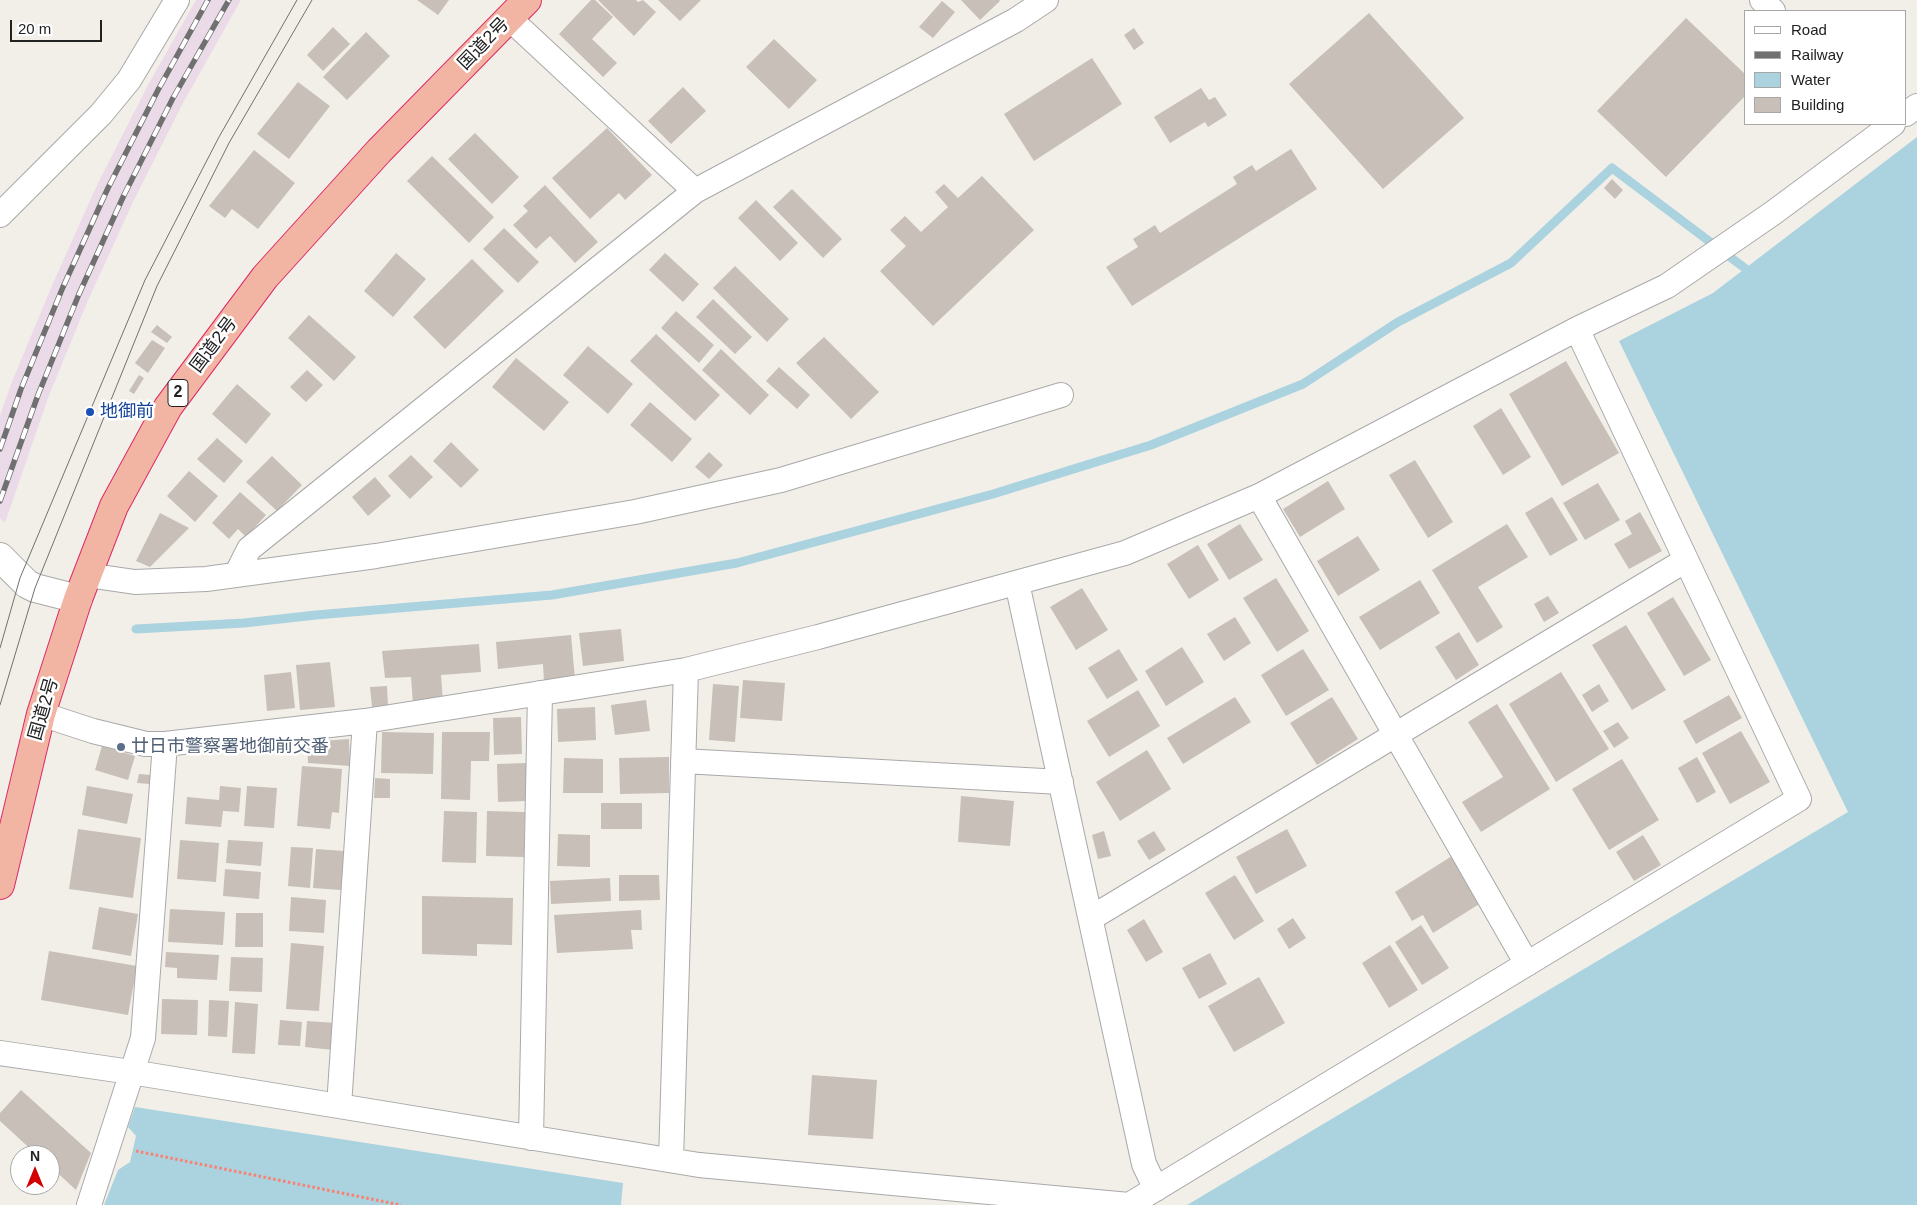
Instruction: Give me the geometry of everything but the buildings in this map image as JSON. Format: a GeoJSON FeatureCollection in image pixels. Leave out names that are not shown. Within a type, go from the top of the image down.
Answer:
{"type":"FeatureCollection","features":[{"type":"Feature","properties":{"kind":"highway","name":"国道2号"},"geometry":{"type":"LineString","coordinates":[[0,885],[41,714],[83,587],[114,506],[168,406],[265,277],[379,151],[518,9]]}},
{"type":"Feature","properties":{"kind":"street"},"geometry":{"type":"LineString","coordinates":[[0,215],[101,114],[129,80],[176,0]]}},
{"type":"Feature","properties":{"kind":"street"},"geometry":{"type":"LineString","coordinates":[[236,574],[249,549],[695,191],[1016,20],[1046,0]]}},
{"type":"Feature","properties":{"kind":"street"},"geometry":{"type":"LineString","coordinates":[[1762,0],[1772,10]]}},
{"type":"Feature","properties":{"kind":"street"},"geometry":{"type":"LineString","coordinates":[[518,9],[695,191]]}},
{"type":"Feature","properties":{"kind":"street"},"geometry":{"type":"LineString","coordinates":[[41,714],[94,731],[146,744],[165,744],[365,721],[686,670],[818,637],[1125,553],[1260,496],[1577,330],[1667,286],[1773,213],[1892,125]]}},
{"type":"Feature","properties":{"kind":"street"},"geometry":{"type":"LineString","coordinates":[[0,1054],[131,1072],[699,1165],[1129,1205],[1799,799],[1577,330]]}},
{"type":"Feature","properties":{"kind":"street"},"geometry":{"type":"LineString","coordinates":[[0,557],[20,578],[35,588],[83,587],[135,582],[206,579],[376,556],[635,512],[781,480],[1061,395]]}},
{"type":"Feature","properties":{"kind":"street"},"geometry":{"type":"LineString","coordinates":[[1260,496],[1527,964]]}},
{"type":"Feature","properties":{"kind":"street"},"geometry":{"type":"LineString","coordinates":[[1091,918],[1686,560]]}},
{"type":"Feature","properties":{"kind":"street"},"geometry":{"type":"LineString","coordinates":[[1017,583],[1144,1164],[1156,1189]]}},
{"type":"Feature","properties":{"kind":"street"},"geometry":{"type":"LineString","coordinates":[[671,1160],[686,670]]}},
{"type":"Feature","properties":{"kind":"street"},"geometry":{"type":"LineString","coordinates":[[531,1138],[540,693]]}},
{"type":"Feature","properties":{"kind":"street"},"geometry":{"type":"LineString","coordinates":[[339,1106],[365,721]]}},
{"type":"Feature","properties":{"kind":"street"},"geometry":{"type":"LineString","coordinates":[[89,1205],[143,1038],[165,744]]}},
{"type":"Feature","properties":{"kind":"street"},"geometry":{"type":"LineString","coordinates":[[683,760],[1061,782]]}},
{"type":"Feature","properties":{"kind":"path"},"geometry":{"type":"LineString","coordinates":[[133,1150],[401,1205]]}},
{"type":"Feature","properties":{"kind":"shaded area"},"geometry":{"type":"Polygon","coordinates":[[[196,0],[241,0],[183,103],[134,200],[89,298],[48,398],[5,523],[0,518],[0,416],[11,384],[53,283],[98,183],[148,85],[196,0]]]}},
{"type":"Feature","properties":{"kind":"water"},"geometry":{"type":"Polygon","coordinates":[[[1917,137],[1917,1205],[1187,1205],[1848,812],[1619,341],[1713,293],[1917,137]]]}},
{"type":"Feature","properties":{"kind":"water"},"geometry":{"type":"Polygon","coordinates":[[[135,1107],[623,1183],[621,1205],[104,1205],[118,1170],[130,1162],[136,1136],[128,1127],[135,1107]]]}},
{"type":"Feature","properties":{"kind":"waterway"},"geometry":{"type":"LineString","coordinates":[[136,629],[244,623],[552,595],[737,563],[993,494],[1151,445],[1303,384],[1398,322],[1511,263],[1612,168],[1746,269]]}},
{"type":"Feature","properties":{"kind":"tram line"},"geometry":{"type":"LineString","coordinates":[[0,648],[20,578],[145,280],[219,137],[297,0]]}},
{"type":"Feature","properties":{"kind":"tram line"},"geometry":{"type":"LineString","coordinates":[[0,705],[35,588],[157,286],[229,143],[312,0]]}},
{"type":"Feature","properties":{"kind":"railway"},"geometry":{"type":"LineString","coordinates":[[0,449],[21,389],[63,287],[108,188],[158,90],[208,0]]}},
{"type":"Feature","properties":{"kind":"railway"},"geometry":{"type":"LineString","coordinates":[[0,501],[38,395],[79,294],[124,195],[173,98],[229,0]]}},
{"type":"Feature","properties":{"kind":"place","name":"地御前"},"geometry":{"type":"Point","coordinates":[90,412]}},
{"type":"Feature","properties":{"kind":"place","name":"廿日市警察署地御前交番"},"geometry":{"type":"Point","coordinates":[121,747]}}]}
